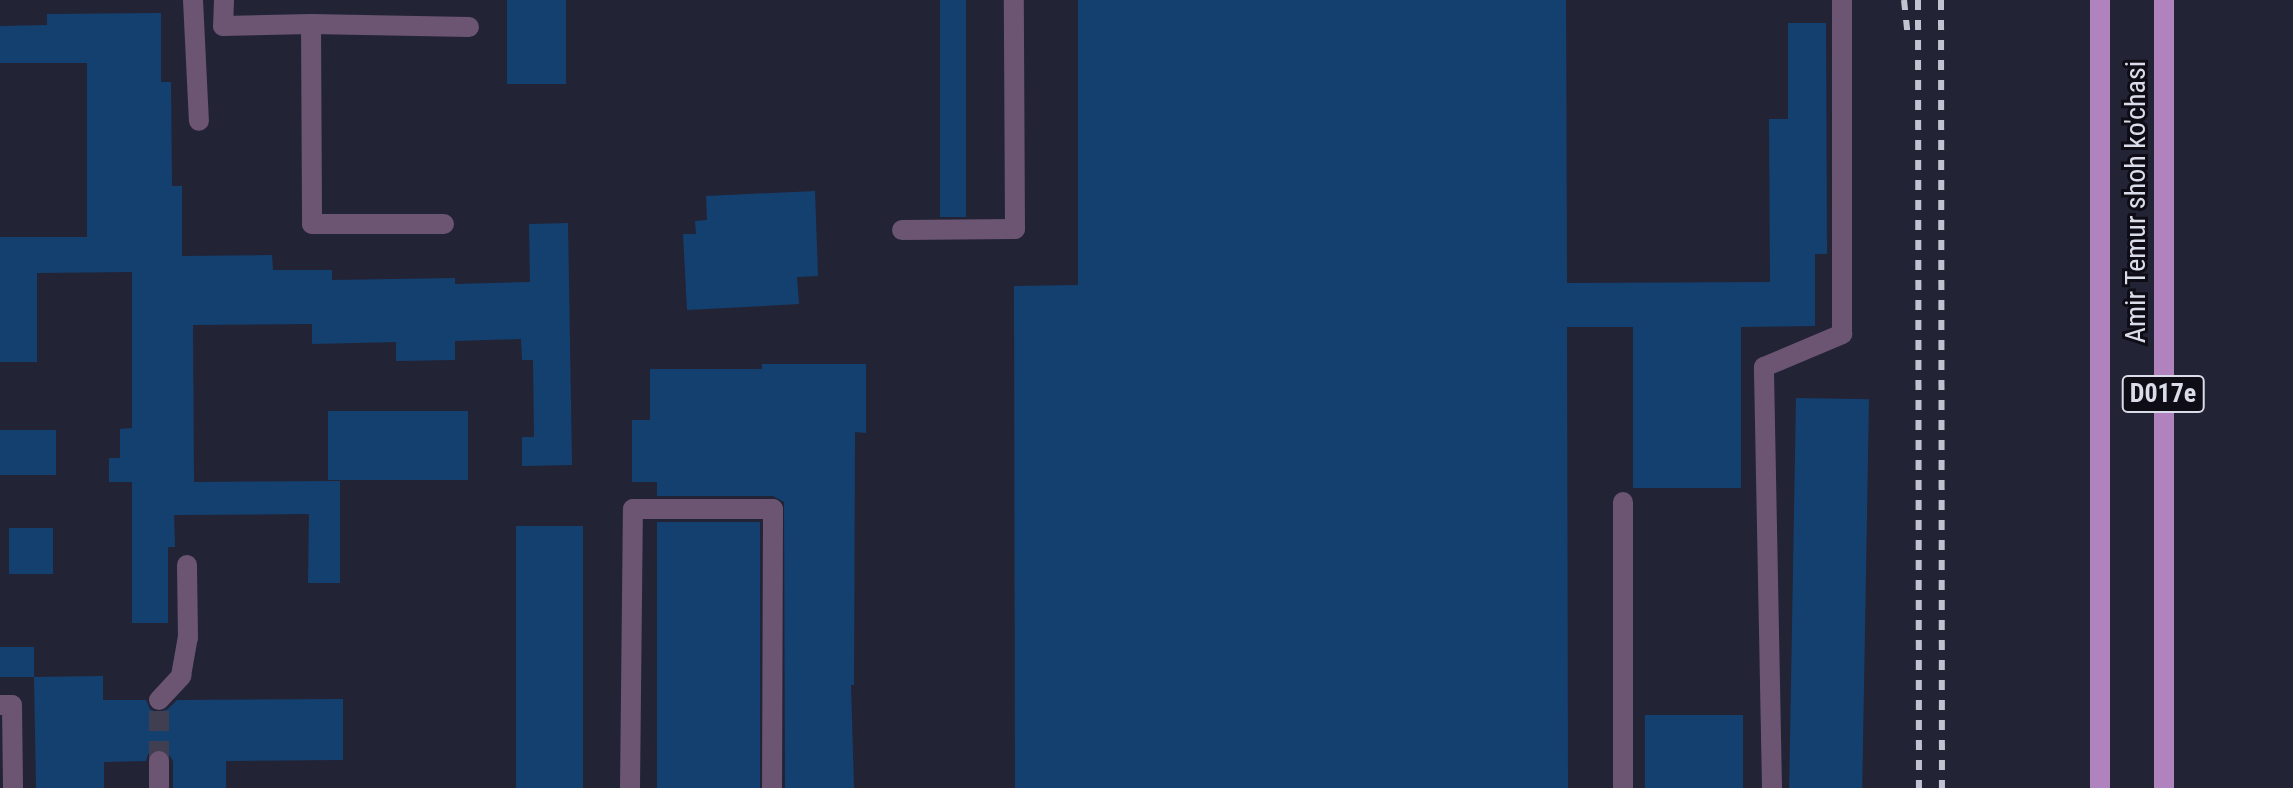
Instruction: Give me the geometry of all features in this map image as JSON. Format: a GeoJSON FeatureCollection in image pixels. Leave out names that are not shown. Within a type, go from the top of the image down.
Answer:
{"type":"FeatureCollection","features":[{"type":"Feature","properties":{"kind":"main road","name":"Amir Temur shoh ko'chasi"},"geometry":{"type":"LineString","coordinates":[[2100,0],[2100,788]]}},
{"type":"Feature","properties":{"kind":"main road","name":"Amir Temur shoh ko'chasi"},"geometry":{"type":"LineString","coordinates":[[2164,0],[2164,788]]}},
{"type":"Feature","properties":{"kind":"lane"},"geometry":{"type":"LineString","coordinates":[[193,0],[199,121]]}},
{"type":"Feature","properties":{"kind":"lane"},"geometry":{"type":"LineString","coordinates":[[224,0],[223,26],[469,27]]}},
{"type":"Feature","properties":{"kind":"lane"},"geometry":{"type":"LineString","coordinates":[[902,230],[1015,229],[1014,0]]}},
{"type":"Feature","properties":{"kind":"lane"},"geometry":{"type":"LineString","coordinates":[[1772,788],[1764,367],[1842,334],[1842,0]]}},
{"type":"Feature","properties":{"kind":"lane"},"geometry":{"type":"LineString","coordinates":[[311,24],[312,224],[444,224]]}},
{"type":"Feature","properties":{"kind":"lane"},"geometry":{"type":"LineString","coordinates":[[1623,502],[1623,788]]}},
{"type":"Feature","properties":{"kind":"lane"},"geometry":{"type":"LineString","coordinates":[[630,788],[633,509],[773,509],[772,788]]}},
{"type":"Feature","properties":{"kind":"lane"},"geometry":{"type":"LineString","coordinates":[[159,700],[181,676],[188,638],[187,565]]}},
{"type":"Feature","properties":{"kind":"lane"},"geometry":{"type":"LineString","coordinates":[[0,705],[12,705],[13,787]]}},
{"type":"Feature","properties":{"kind":"lane"},"geometry":{"type":"LineString","coordinates":[[159,761],[159,788]]}},
{"type":"Feature","properties":{"kind":"building"},"geometry":{"type":"Polygon","coordinates":[[[507,0],[566,0],[566,84],[507,84],[507,0]]]}},
{"type":"Feature","properties":{"kind":"building"},"geometry":{"type":"Polygon","coordinates":[[[940,0],[966,0],[966,217],[940,217],[940,0]]]}},
{"type":"Feature","properties":{"kind":"building"},"geometry":{"type":"Polygon","coordinates":[[[1078,0],[1566,0],[1567,283],[1770,282],[1769,119],[1788,119],[1788,23],[1826,23],[1827,254],[1815,254],[1815,326],[1741,327],[1741,488],[1633,488],[1633,327],[1567,327],[1568,788],[1015,788],[1014,286],[1078,285],[1078,0]]]}},
{"type":"Feature","properties":{"kind":"building"},"geometry":{"type":"Polygon","coordinates":[[[161,13],[161,82],[171,82],[172,186],[182,186],[182,256],[272,255],[273,270],[332,270],[332,280],[455,278],[455,284],[530,282],[529,224],[568,223],[572,465],[522,466],[522,437],[534,437],[533,360],[522,360],[521,339],[455,341],[455,360],[396,361],[396,342],[312,344],[312,324],[193,325],[194,482],[340,481],[340,583],[308,583],[309,514],[174,515],[175,547],[168,547],[168,623],[132,623],[132,482],[109,482],[109,458],[120,458],[120,429],[132,428],[132,272],[37,273],[37,362],[0,362],[0,237],[87,237],[87,63],[0,63],[0,26],[47,25],[47,14],[161,13]]]}},
{"type":"Feature","properties":{"kind":"building"},"geometry":{"type":"Polygon","coordinates":[[[815,191],[818,276],[797,277],[799,304],[687,310],[683,234],[696,234],[695,221],[707,220],[706,196],[815,191]]]}},
{"type":"Feature","properties":{"kind":"building"},"geometry":{"type":"Polygon","coordinates":[[[762,364],[866,364],[866,433],[855,432],[854,685],[851,685],[854,788],[785,788],[784,502],[773,496],[657,496],[657,482],[632,482],[632,420],[650,420],[650,369],[762,369],[762,364]]]}},
{"type":"Feature","properties":{"kind":"building"},"geometry":{"type":"Polygon","coordinates":[[[1796,398],[1869,399],[1862,788],[1789,788],[1796,398]]]}},
{"type":"Feature","properties":{"kind":"building"},"geometry":{"type":"Polygon","coordinates":[[[328,411],[468,411],[468,480],[328,480],[328,411]]]}},
{"type":"Feature","properties":{"kind":"building"},"geometry":{"type":"Polygon","coordinates":[[[0,430],[56,430],[56,475],[0,475],[0,430]]]}},
{"type":"Feature","properties":{"kind":"building"},"geometry":{"type":"Polygon","coordinates":[[[657,522],[760,522],[760,788],[657,788],[657,522]]]}},
{"type":"Feature","properties":{"kind":"building"},"geometry":{"type":"Polygon","coordinates":[[[516,526],[583,526],[583,788],[516,788],[516,526]]]}},
{"type":"Feature","properties":{"kind":"building"},"geometry":{"type":"Polygon","coordinates":[[[9,528],[53,528],[53,574],[9,574],[9,528]]]}},
{"type":"Feature","properties":{"kind":"building"},"geometry":{"type":"Polygon","coordinates":[[[0,647],[34,647],[34,677],[0,677],[0,647]]]}},
{"type":"Feature","properties":{"kind":"building"},"geometry":{"type":"Polygon","coordinates":[[[103,676],[103,700],[146,700],[150,709],[157,713],[168,709],[177,700],[343,699],[343,760],[226,761],[226,788],[173,788],[173,761],[166,750],[158,748],[148,754],[146,761],[104,762],[104,788],[36,788],[34,677],[103,676]]]}},
{"type":"Feature","properties":{"kind":"building"},"geometry":{"type":"Polygon","coordinates":[[[1645,715],[1743,715],[1743,788],[1645,788],[1645,715]]]}},
{"type":"Feature","properties":{"kind":"tunnel"},"geometry":{"type":"LineString","coordinates":[[159,700],[159,761]]}},
{"type":"Feature","properties":{"kind":"railway"},"geometry":{"type":"LineString","coordinates":[[1904,0],[1908,36]]}},
{"type":"Feature","properties":{"kind":"railway"},"geometry":{"type":"LineString","coordinates":[[1918,0],[1919,788]]}},
{"type":"Feature","properties":{"kind":"railway"},"geometry":{"type":"LineString","coordinates":[[1941,0],[1942,788]]}}]}
